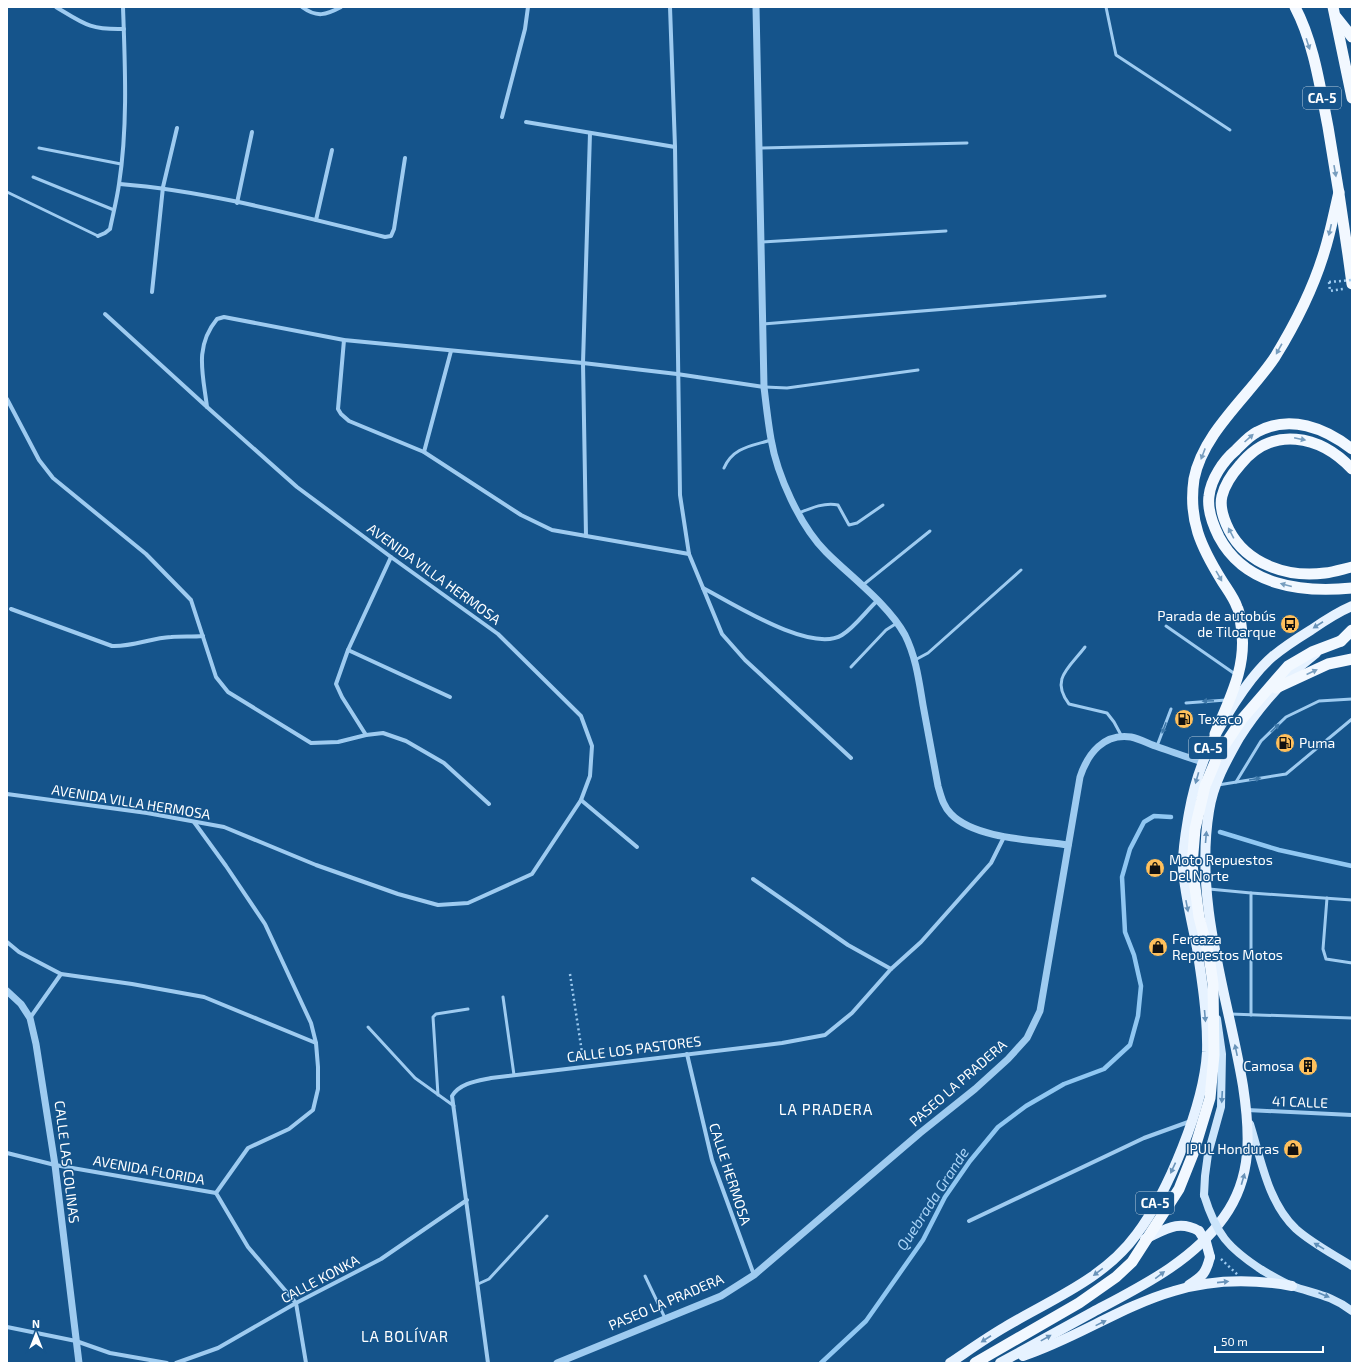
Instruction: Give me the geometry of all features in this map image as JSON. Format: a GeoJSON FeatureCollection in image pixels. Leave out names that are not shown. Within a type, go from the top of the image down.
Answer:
{"type":"FeatureCollection","features":[{"type":"Feature","properties":{"kind":"highway","name":"CA-5"},"geometry":{"type":"LineString","coordinates":[[1295,7],[1309,44],[1321,90],[1339,192]]}},
{"type":"Feature","properties":{"kind":"highway"},"geometry":{"type":"LineString","coordinates":[[1334,12],[1352,37]]}},
{"type":"Feature","properties":{"kind":"highway"},"geometry":{"type":"LineString","coordinates":[[1334,12],[1352,98]]}},
{"type":"Feature","properties":{"kind":"highway"},"geometry":{"type":"LineString","coordinates":[[1339,192],[1352,284]]}},
{"type":"Feature","properties":{"kind":"highway"},"geometry":{"type":"LineString","coordinates":[[1215,734],[1230,700],[1241,666],[1243,638],[1238,607],[1205,552],[1196,530],[1192,510],[1194,478],[1205,449],[1226,419],[1274,357],[1305,303],[1323,257],[1339,192]]}},
{"type":"Feature","properties":{"kind":"highway"},"geometry":{"type":"LineString","coordinates":[[1352,450],[1338,438],[1312,426],[1289,424],[1272,426],[1256,432],[1231,454],[1216,474],[1209,496],[1211,517],[1226,551],[1254,574],[1286,586],[1310,590],[1352,588]]}},
{"type":"Feature","properties":{"kind":"highway"},"geometry":{"type":"LineString","coordinates":[[1352,469],[1342,458],[1315,443],[1292,438],[1271,441],[1247,456],[1230,476],[1221,497],[1222,516],[1233,537],[1248,554],[1268,565],[1299,574],[1326,573],[1352,567]]}},
{"type":"Feature","properties":{"kind":"highway"},"geometry":{"type":"LineString","coordinates":[[1341,641],[1352,629]]}},
{"type":"Feature","properties":{"kind":"highway"},"geometry":{"type":"LineString","coordinates":[[975,1363],[1079,1304],[1116,1277],[1136,1257],[1179,1189],[1193,1154],[1210,1098],[1214,1055],[1213,984],[1209,956],[1199,917],[1192,865],[1195,829],[1206,786],[1218,755],[1242,719],[1288,666],[1312,652],[1341,641],[1352,640]]}},
{"type":"Feature","properties":{"kind":"highway"},"geometry":{"type":"LineString","coordinates":[[1276,688],[1328,664],[1352,659]]}},
{"type":"Feature","properties":{"kind":"main road","name":"CA-5"},"geometry":{"type":"LineString","coordinates":[[950,1363],[1005,1327],[1096,1274],[1123,1249],[1143,1225],[1160,1194],[1178,1157],[1192,1121],[1203,1081],[1207,1049],[1197,949],[1186,899],[1183,866],[1187,825],[1192,796],[1202,762],[1215,734],[1249,681],[1272,657],[1323,622],[1352,606]]}},
{"type":"Feature","properties":{"kind":"main road"},"geometry":{"type":"LineString","coordinates":[[1276,688],[1312,656],[1344,632],[1352,629]]}},
{"type":"Feature","properties":{"kind":"main road","name":"CA-5"},"geometry":{"type":"LineString","coordinates":[[1000,1363],[1151,1282],[1196,1248],[1223,1219],[1236,1200],[1244,1178],[1248,1152],[1247,1114],[1211,925],[1205,856],[1209,809],[1223,766],[1250,720],[1276,688]]}},
{"type":"Feature","properties":{"kind":"main road"},"geometry":{"type":"LineString","coordinates":[[1197,949],[1219,1030],[1222,1054],[1221,1107],[1208,1154],[1204,1194],[1211,1218],[1223,1239],[1241,1256],[1262,1270],[1292,1286]]}},
{"type":"Feature","properties":{"kind":"main road"},"geometry":{"type":"LineString","coordinates":[[1247,1114],[1264,1170],[1280,1209],[1295,1228],[1312,1241],[1352,1266]]}},
{"type":"Feature","properties":{"kind":"main road"},"geometry":{"type":"LineString","coordinates":[[1123,1249],[1177,1225],[1189,1226],[1199,1230],[1206,1242],[1210,1256],[1207,1270],[1200,1278],[1182,1289]]}},
{"type":"Feature","properties":{"kind":"main road"},"geometry":{"type":"LineString","coordinates":[[1000,1363],[1050,1347],[1141,1304],[1182,1289],[1207,1283],[1239,1280],[1266,1281],[1292,1286],[1318,1292],[1342,1303],[1352,1311]]}},
{"type":"Feature","properties":{"kind":"street"},"geometry":{"type":"LineString","coordinates":[[56,7],[90,27],[124,29]]}},
{"type":"Feature","properties":{"kind":"street"},"geometry":{"type":"LineString","coordinates":[[98,236],[110,229],[120,184],[124,134],[123,7]]}},
{"type":"Feature","properties":{"kind":"street"},"geometry":{"type":"LineString","coordinates":[[302,7],[316,14],[326,15],[341,7]]}},
{"type":"Feature","properties":{"kind":"street"},"geometry":{"type":"LineString","coordinates":[[502,117],[525,29],[528,7]]}},
{"type":"Feature","properties":{"kind":"street"},"geometry":{"type":"LineString","coordinates":[[670,7],[675,147],[677,374],[680,495],[689,554],[722,634],[745,660],[851,758]]}},
{"type":"Feature","properties":{"kind":"street"},"geometry":{"type":"LineString","coordinates":[[756,7],[764,388],[771,440],[785,483],[808,529],[825,550],[877,601],[897,623],[904,635],[915,660],[942,801],[951,814],[963,823],[1004,837],[1068,845]]}},
{"type":"Feature","properties":{"kind":"street"},"geometry":{"type":"LineString","coordinates":[[526,122],[675,147]]}},
{"type":"Feature","properties":{"kind":"street"},"geometry":{"type":"LineString","coordinates":[[152,292],[163,187],[177,128]]}},
{"type":"Feature","properties":{"kind":"street"},"geometry":{"type":"LineString","coordinates":[[237,203],[252,132]]}},
{"type":"Feature","properties":{"kind":"street"},"geometry":{"type":"LineString","coordinates":[[586,536],[583,363],[590,133]]}},
{"type":"Feature","properties":{"kind":"street"},"geometry":{"type":"LineString","coordinates":[[316,220],[332,150]]}},
{"type":"Feature","properties":{"kind":"street"},"geometry":{"type":"LineString","coordinates":[[120,184],[163,187],[316,220],[385,237],[391,236],[394,229],[405,158]]}},
{"type":"Feature","properties":{"kind":"street","name":"AVENIDA VILLA HERMOSA"},"geometry":{"type":"LineString","coordinates":[[7,794],[147,813],[224,827],[316,865],[398,894],[438,905],[468,903],[532,874],[581,800],[590,776],[592,746],[581,716],[498,634],[297,487],[105,314]]}},
{"type":"Feature","properties":{"kind":"street"},"geometry":{"type":"LineString","coordinates":[[207,407],[201,355],[205,338],[217,319],[224,317],[344,340],[583,363],[677,374],[764,388]]}},
{"type":"Feature","properties":{"kind":"street"},"geometry":{"type":"LineString","coordinates":[[344,340],[338,409],[349,421],[424,452],[521,514],[552,530],[689,554]]}},
{"type":"Feature","properties":{"kind":"street"},"geometry":{"type":"LineString","coordinates":[[424,452],[451,351]]}},
{"type":"Feature","properties":{"kind":"street"},"geometry":{"type":"LineString","coordinates":[[7,398],[39,460],[53,478],[146,554],[191,600],[216,677],[228,692],[281,726],[311,743],[338,742],[366,735],[383,733],[406,741],[444,764],[489,804]]}},
{"type":"Feature","properties":{"kind":"street"},"geometry":{"type":"LineString","coordinates":[[366,735],[345,703],[336,684],[348,650],[391,557]]}},
{"type":"Feature","properties":{"kind":"street"},"geometry":{"type":"LineString","coordinates":[[703,588],[786,631],[810,637],[823,638],[833,638],[842,634],[877,601]]}},
{"type":"Feature","properties":{"kind":"street"},"geometry":{"type":"LineString","coordinates":[[11,609],[112,646],[127,645],[171,637],[190,638],[203,636]]}},
{"type":"Feature","properties":{"kind":"street"},"geometry":{"type":"LineString","coordinates":[[348,650],[450,697]]}},
{"type":"Feature","properties":{"kind":"street","name":"PASEO LA PRADERA"},"geometry":{"type":"LineString","coordinates":[[557,1363],[721,1296],[754,1275],[920,1133],[975,1089],[1008,1059],[1027,1038],[1040,1011],[1080,777],[1084,764],[1092,752],[1102,743],[1111,738],[1122,737],[1132,738],[1202,762]]}},
{"type":"Feature","properties":{"kind":"street"},"geometry":{"type":"LineString","coordinates":[[581,800],[637,847]]}},
{"type":"Feature","properties":{"kind":"street"},"geometry":{"type":"LineString","coordinates":[[193,822],[226,866],[265,924],[298,991],[311,1023],[316,1043],[318,1089],[313,1110],[289,1129],[248,1148],[216,1193],[248,1247],[296,1303],[306,1363]]}},
{"type":"Feature","properties":{"kind":"street","name":"CALLE LOS PASTORES"},"geometry":{"type":"LineString","coordinates":[[488,1363],[452,1096],[456,1090],[470,1083],[491,1078],[782,1043],[825,1035],[852,1013],[891,969],[921,942],[991,863],[1004,837]]}},
{"type":"Feature","properties":{"kind":"street"},"geometry":{"type":"LineString","coordinates":[[753,879],[848,945],[891,969]]}},
{"type":"Feature","properties":{"kind":"street"},"geometry":{"type":"LineString","coordinates":[[7,942],[18,952],[61,974],[132,984],[204,997],[316,1043]]}},
{"type":"Feature","properties":{"kind":"street"},"geometry":{"type":"LineString","coordinates":[[7,991],[21,1004],[30,1018],[61,974]]}},
{"type":"Feature","properties":{"kind":"street","name":"CALLE LAS COLINAS"},"geometry":{"type":"LineString","coordinates":[[30,1018],[43,1081],[55,1165],[79,1363]]}},
{"type":"Feature","properties":{"kind":"street","name":"CALLE HERMOSA"},"geometry":{"type":"LineString","coordinates":[[687,1054],[712,1160],[754,1275]]}},
{"type":"Feature","properties":{"kind":"street","name":"41 CALLE"},"geometry":{"type":"LineString","coordinates":[[1247,1114],[1352,1115]]}},
{"type":"Feature","properties":{"kind":"street"},"geometry":{"type":"LineString","coordinates":[[969,1220],[1144,1138],[1192,1121]]}},
{"type":"Feature","properties":{"kind":"street","name":"AVENIDA FLORIDA"},"geometry":{"type":"LineString","coordinates":[[7,1153],[55,1165],[216,1193]]}},
{"type":"Feature","properties":{"kind":"street","name":"CALLE KONKA"},"geometry":{"type":"LineString","coordinates":[[176,1363],[218,1348],[296,1303],[381,1259],[467,1200]]}},
{"type":"Feature","properties":{"kind":"street"},"geometry":{"type":"LineString","coordinates":[[7,1327],[76,1341],[110,1353],[167,1363]]}},
{"type":"Feature","properties":{"kind":"lane"},"geometry":{"type":"LineString","coordinates":[[1106,7],[1116,55],[1230,130]]}},
{"type":"Feature","properties":{"kind":"lane"},"geometry":{"type":"LineString","coordinates":[[760,148],[967,143]]}},
{"type":"Feature","properties":{"kind":"lane"},"geometry":{"type":"LineString","coordinates":[[39,148],[56,150],[121,164]]}},
{"type":"Feature","properties":{"kind":"lane"},"geometry":{"type":"LineString","coordinates":[[33,177],[114,210]]}},
{"type":"Feature","properties":{"kind":"lane"},"geometry":{"type":"LineString","coordinates":[[7,192],[98,236]]}},
{"type":"Feature","properties":{"kind":"lane"},"geometry":{"type":"LineString","coordinates":[[762,242],[946,231]]}},
{"type":"Feature","properties":{"kind":"lane"},"geometry":{"type":"LineString","coordinates":[[763,324],[1105,296]]}},
{"type":"Feature","properties":{"kind":"lane"},"geometry":{"type":"LineString","coordinates":[[764,388],[788,388],[918,370]]}},
{"type":"Feature","properties":{"kind":"lane"},"geometry":{"type":"LineString","coordinates":[[724,468],[727,460],[735,452],[771,440]]}},
{"type":"Feature","properties":{"kind":"lane"},"geometry":{"type":"LineString","coordinates":[[799,513],[814,507],[832,504],[838,506],[849,525],[854,525],[883,504]]}},
{"type":"Feature","properties":{"kind":"lane"},"geometry":{"type":"LineString","coordinates":[[862,586],[930,532]]}},
{"type":"Feature","properties":{"kind":"lane"},"geometry":{"type":"LineString","coordinates":[[915,660],[928,653],[1021,570]]}},
{"type":"Feature","properties":{"kind":"lane"},"geometry":{"type":"LineString","coordinates":[[851,667],[886,630],[897,623]]}},
{"type":"Feature","properties":{"kind":"lane"},"geometry":{"type":"LineString","coordinates":[[1166,626],[1238,676]]}},
{"type":"Feature","properties":{"kind":"lane"},"geometry":{"type":"LineString","coordinates":[[1085,647],[1060,678],[1060,689],[1069,704],[1107,713],[1122,737]]}},
{"type":"Feature","properties":{"kind":"lane"},"geometry":{"type":"LineString","coordinates":[[1236,782],[1261,741],[1286,717],[1319,701],[1352,699]]}},
{"type":"Feature","properties":{"kind":"lane"},"geometry":{"type":"LineString","coordinates":[[1186,703],[1230,700]]}},
{"type":"Feature","properties":{"kind":"lane"},"geometry":{"type":"LineString","coordinates":[[1157,746],[1171,709]]}},
{"type":"Feature","properties":{"kind":"lane"},"geometry":{"type":"LineString","coordinates":[[1216,785],[1286,774],[1352,719]]}},
{"type":"Feature","properties":{"kind":"lane"},"geometry":{"type":"LineString","coordinates":[[1207,889],[1352,900]]}},
{"type":"Feature","properties":{"kind":"lane"},"geometry":{"type":"LineString","coordinates":[[1251,893],[1251,1014]]}},
{"type":"Feature","properties":{"kind":"lane"},"geometry":{"type":"LineString","coordinates":[[1327,898],[1323,949],[1326,959],[1352,963]]}},
{"type":"Feature","properties":{"kind":"lane"},"geometry":{"type":"LineString","coordinates":[[503,997],[514,1075]]}},
{"type":"Feature","properties":{"kind":"lane"},"geometry":{"type":"LineString","coordinates":[[438,1095],[433,1017],[436,1014],[468,1009]]}},
{"type":"Feature","properties":{"kind":"lane"},"geometry":{"type":"LineString","coordinates":[[1228,1014],[1352,1018]]}},
{"type":"Feature","properties":{"kind":"lane"},"geometry":{"type":"LineString","coordinates":[[368,1027],[415,1078],[454,1106]]}},
{"type":"Feature","properties":{"kind":"lane"},"geometry":{"type":"LineString","coordinates":[[478,1284],[489,1279],[547,1216]]}},
{"type":"Feature","properties":{"kind":"lane"},"geometry":{"type":"LineString","coordinates":[[645,1276],[665,1318]]}},
{"type":"Feature","properties":{"kind":"path"},"geometry":{"type":"LineString","coordinates":[[1330,291],[1329,282],[1352,280]]}},
{"type":"Feature","properties":{"kind":"path"},"geometry":{"type":"LineString","coordinates":[[570,974],[585,1066]]}},
{"type":"Feature","properties":{"kind":"waterway","name":"Quebrada Grande"},"geometry":{"type":"LineString","coordinates":[[821,1363],[866,1321],[923,1240],[945,1197],[970,1161],[998,1127],[1026,1106],[1064,1084],[1104,1069],[1130,1045],[1138,1016],[1141,986],[1134,955],[1125,932],[1122,877],[1130,849],[1144,822],[1154,816],[1171,817]]}},
{"type":"Feature","properties":{"kind":"waterway","name":"Quebrada Grande"},"geometry":{"type":"LineString","coordinates":[[1220,832],[1279,850],[1352,866]]}},
{"type":"Feature","properties":{"kind":"place","name":"Parada de autobús de Tiloarque"},"geometry":{"type":"Point","coordinates":[1290,624]}},
{"type":"Feature","properties":{"kind":"place","name":"Texaco"},"geometry":{"type":"Point","coordinates":[1184,719]}},
{"type":"Feature","properties":{"kind":"place","name":"Puma"},"geometry":{"type":"Point","coordinates":[1285,743]}},
{"type":"Feature","properties":{"kind":"place","name":"Moto Repuestos Del Norte"},"geometry":{"type":"Point","coordinates":[1155,868]}},
{"type":"Feature","properties":{"kind":"place","name":"Fercaza Repuestos Motos"},"geometry":{"type":"Point","coordinates":[1158,947]}},
{"type":"Feature","properties":{"kind":"place","name":"Camosa"},"geometry":{"type":"Point","coordinates":[1308,1066]}},
{"type":"Feature","properties":{"kind":"place","name":"IPUL Honduras"},"geometry":{"type":"Point","coordinates":[1293,1149]}},
{"type":"Feature","properties":{"kind":"district","name":"LA PRADERA"},"geometry":{"type":"Point","coordinates":[826,1110]}},
{"type":"Feature","properties":{"kind":"district","name":"LA BOLÍVAR"},"geometry":{"type":"Point","coordinates":[405,1337]}}]}
